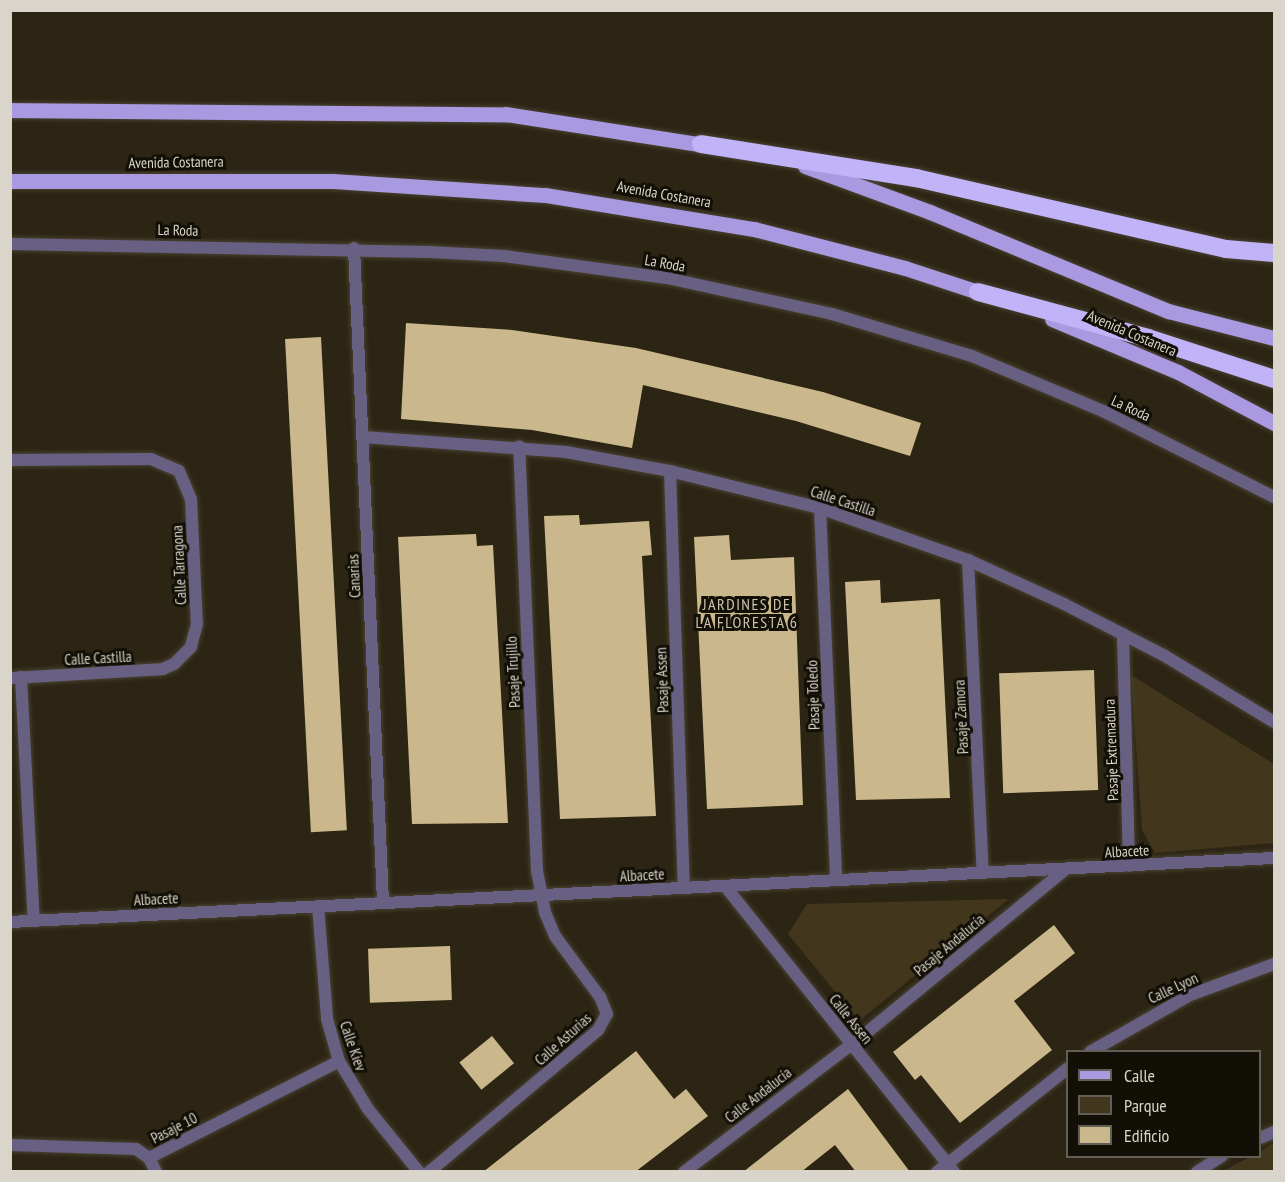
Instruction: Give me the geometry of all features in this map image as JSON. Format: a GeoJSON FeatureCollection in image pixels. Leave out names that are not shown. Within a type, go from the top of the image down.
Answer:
{"type":"FeatureCollection","features":[{"type":"Feature","properties":{"kind":"highway"},"geometry":{"type":"LineString","coordinates":[[701,144],[916,178],[1226,249],[1275,254]]}},
{"type":"Feature","properties":{"kind":"highway"},"geometry":{"type":"LineString","coordinates":[[978,292],[1148,338],[1275,379]]}},
{"type":"Feature","properties":{"kind":"main road"},"geometry":{"type":"LineString","coordinates":[[10,110],[506,114],[701,144],[793,163],[860,184],[1168,311],[1275,338]]}},
{"type":"Feature","properties":{"kind":"main road","name":"Avenida Costanera"},"geometry":{"type":"LineString","coordinates":[[10,181],[322,181],[546,195],[754,229],[905,268],[978,292],[1110,342],[1275,423]]}},
{"type":"Feature","properties":{"kind":"street","name":"La Roda"},"geometry":{"type":"LineString","coordinates":[[10,244],[354,248],[585,266],[667,278],[832,314],[972,356],[1040,382],[1275,497]]}},
{"type":"Feature","properties":{"kind":"street","name":"Canarias"},"geometry":{"type":"LineString","coordinates":[[354,248],[384,903]]}},
{"type":"Feature","properties":{"kind":"street","name":"Calle Castilla"},"geometry":{"type":"LineString","coordinates":[[363,437],[519,446],[670,471],[820,508],[968,560],[1123,634],[1275,722]]}},
{"type":"Feature","properties":{"kind":"street","name":"Pasaje Trujillo"},"geometry":{"type":"LineString","coordinates":[[519,446],[537,871],[542,895]]}},
{"type":"Feature","properties":{"kind":"street","name":"Calle Tarragona"},"geometry":{"type":"LineString","coordinates":[[10,460],[151,459],[179,471],[191,499],[197,624],[191,647],[183,657]]}},
{"type":"Feature","properties":{"kind":"street","name":"Pasaje Assen"},"geometry":{"type":"LineString","coordinates":[[670,471],[684,888]]}},
{"type":"Feature","properties":{"kind":"street","name":"Pasaje Toledo"},"geometry":{"type":"LineString","coordinates":[[820,508],[836,880]]}},
{"type":"Feature","properties":{"kind":"street","name":"Pasaje Zamora"},"geometry":{"type":"LineString","coordinates":[[968,560],[983,873]]}},
{"type":"Feature","properties":{"kind":"street","name":"Pasaje Extremadura"},"geometry":{"type":"LineString","coordinates":[[1123,634],[1130,866]]}},
{"type":"Feature","properties":{"kind":"street","name":"Calle Castilla"},"geometry":{"type":"LineString","coordinates":[[16,678],[152,670],[174,664],[183,657]]}},
{"type":"Feature","properties":{"kind":"street"},"geometry":{"type":"LineString","coordinates":[[16,678],[34,921]]}},
{"type":"Feature","properties":{"kind":"street","name":"Albacete"},"geometry":{"type":"LineString","coordinates":[[10,922],[1275,858]]}},
{"type":"Feature","properties":{"kind":"street","name":"Pasaje Andalucía"},"geometry":{"type":"LineString","coordinates":[[850,1043],[1066,868]]}},
{"type":"Feature","properties":{"kind":"street","name":"Calle Assen"},"geometry":{"type":"LineString","coordinates":[[725,886],[951,1167]]}},
{"type":"Feature","properties":{"kind":"street","name":"Calle Asturias"},"geometry":{"type":"LineString","coordinates":[[429,1172],[604,1023],[605,1006],[555,936],[542,895]]}},
{"type":"Feature","properties":{"kind":"street","name":"Calle Kiev"},"geometry":{"type":"LineString","coordinates":[[318,906],[327,1019],[339,1061],[368,1109],[419,1172]]}},
{"type":"Feature","properties":{"kind":"street","name":"Calle Lyon"},"geometry":{"type":"LineString","coordinates":[[1094,1050],[1190,995],[1275,964]]}},
{"type":"Feature","properties":{"kind":"street","name":"Calle Andalucía"},"geometry":{"type":"LineString","coordinates":[[684,1172],[850,1043]]}},
{"type":"Feature","properties":{"kind":"street","name":"Pasaje 10"},"geometry":{"type":"LineString","coordinates":[[10,1146],[129,1148],[149,1158],[339,1061]]}},
{"type":"Feature","properties":{"kind":"street"},"geometry":{"type":"LineString","coordinates":[[937,1172],[951,1167],[1066,1070]]}},
{"type":"Feature","properties":{"kind":"street"},"geometry":{"type":"LineString","coordinates":[[1261,1138],[1275,1132]]}},
{"type":"Feature","properties":{"kind":"street"},"geometry":{"type":"LineString","coordinates":[[149,1158],[156,1172]]}},
{"type":"Feature","properties":{"kind":"street"},"geometry":{"type":"LineString","coordinates":[[1197,1172],[1219,1158]]}},
{"type":"Feature","properties":{"kind":"green space"},"geometry":{"type":"Polygon","coordinates":[[[1131,675],[1274,764],[1274,843],[1155,853],[1142,830],[1131,675]]]}},
{"type":"Feature","properties":{"kind":"green space"},"geometry":{"type":"Polygon","coordinates":[[[1009,899],[859,1021],[788,934],[807,904],[1009,899]]]}},
{"type":"Feature","properties":{"kind":"green space"},"geometry":{"type":"Polygon","coordinates":[[[1274,1143],[1274,1171],[1223,1171],[1248,1158],[1261,1158],[1261,1150],[1274,1143]]]}},
{"type":"Feature","properties":{"kind":"building"},"geometry":{"type":"Polygon","coordinates":[[[406,323],[512,330],[636,348],[823,392],[921,423],[910,456],[796,421],[643,385],[632,448],[532,430],[401,419],[406,323]]]}},
{"type":"Feature","properties":{"kind":"building"},"geometry":{"type":"Polygon","coordinates":[[[321,337],[347,830],[311,832],[285,339],[321,337]]]}},
{"type":"Feature","properties":{"kind":"building"},"geometry":{"type":"Polygon","coordinates":[[[579,515],[580,525],[649,521],[652,555],[642,556],[656,816],[560,819],[544,516],[579,515]]]}},
{"type":"Feature","properties":{"kind":"building"},"geometry":{"type":"Polygon","coordinates":[[[476,534],[477,546],[493,545],[508,823],[412,824],[398,537],[476,534]]]}},
{"type":"Feature","properties":{"kind":"building"},"geometry":{"type":"Polygon","coordinates":[[[729,535],[731,560],[794,557],[803,805],[707,809],[694,537],[729,535]]]}},
{"type":"Feature","properties":{"kind":"building"},"geometry":{"type":"Polygon","coordinates":[[[880,580],[881,603],[940,599],[950,798],[856,800],[845,582],[880,580]]]}},
{"type":"Feature","properties":{"kind":"building"},"geometry":{"type":"Polygon","coordinates":[[[1094,670],[1098,790],[1003,793],[999,673],[1094,670]]]}},
{"type":"Feature","properties":{"kind":"building"},"geometry":{"type":"Polygon","coordinates":[[[1054,925],[1075,953],[1014,1001],[1052,1050],[960,1123],[921,1075],[915,1080],[893,1052],[1054,925]]]}},
{"type":"Feature","properties":{"kind":"building"},"geometry":{"type":"Polygon","coordinates":[[[450,946],[452,1000],[370,1003],[368,949],[450,946]]]}},
{"type":"Feature","properties":{"kind":"building"},"geometry":{"type":"Polygon","coordinates":[[[492,1036],[514,1063],[481,1090],[459,1062],[492,1036]]]}},
{"type":"Feature","properties":{"kind":"building"},"geometry":{"type":"Polygon","coordinates":[[[636,1051],[674,1099],[686,1089],[708,1116],[635,1172],[483,1172],[636,1051]]]}},
{"type":"Feature","properties":{"kind":"building"},"geometry":{"type":"Polygon","coordinates":[[[848,1089],[910,1172],[856,1172],[835,1145],[801,1172],[743,1172],[848,1089]]]}},
{"type":"Feature","properties":{"kind":"district","name":"JARDINES DE LA FLORESTA 6"},"geometry":{"type":"Point","coordinates":[747,613]}}]}
